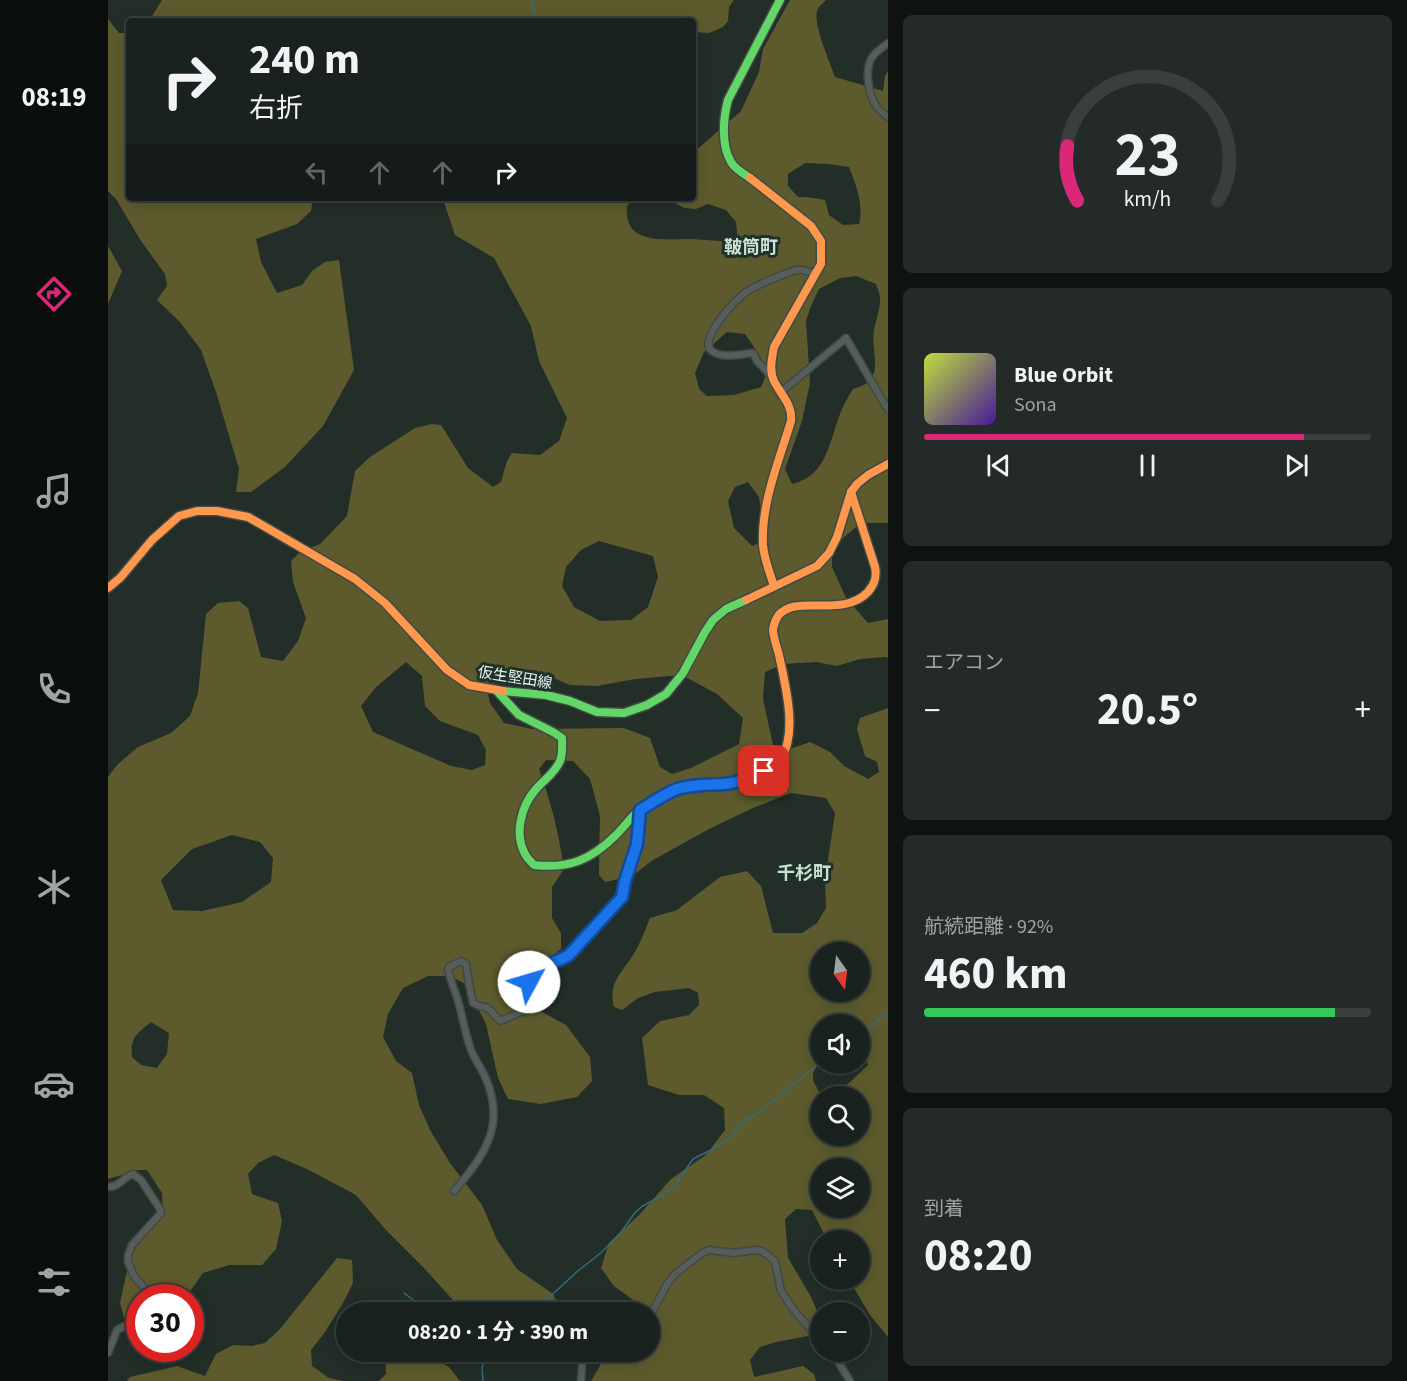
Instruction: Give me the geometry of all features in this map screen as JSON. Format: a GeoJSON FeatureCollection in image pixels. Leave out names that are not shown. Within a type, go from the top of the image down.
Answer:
{"type":"FeatureCollection","features":[{"type":"Feature","properties":{"kind":"street"},"geometry":{"type":"LineString","coordinates":[[773,379],[771,361],[774,347],[820,264],[821,241],[811,226],[732,164],[725,140],[724,112],[780,0]]}},
{"type":"Feature","properties":{"kind":"street"},"geometry":{"type":"LineString","coordinates":[[888,43],[873,56],[867,75],[875,105],[888,117]]}},
{"type":"Feature","properties":{"kind":"street"},"geometry":{"type":"LineString","coordinates":[[774,585],[763,544],[768,500],[792,421],[792,413],[773,379],[757,361],[753,352],[716,354],[708,347],[708,341],[728,309],[748,291],[797,270],[815,273]]}},
{"type":"Feature","properties":{"kind":"street"},"geometry":{"type":"LineString","coordinates":[[781,392],[846,338],[888,410]]}},
{"type":"Feature","properties":{"kind":"street"},"geometry":{"type":"LineString","coordinates":[[496,690],[516,713],[562,738],[562,756],[553,774],[533,794],[522,813],[520,838],[526,856],[534,865],[557,866],[582,861],[596,853],[640,810],[676,789],[693,785],[727,784],[748,779],[764,771],[783,755],[787,744],[788,721],[784,682],[773,630],[774,622],[779,613],[786,609],[801,605],[841,606],[862,598],[871,589],[876,580],[876,574],[851,492],[868,475],[888,464]]}},
{"type":"Feature","properties":{"kind":"street","name":"仮生堅田線"},"geometry":{"type":"LineString","coordinates":[[108,588],[120,578],[152,540],[179,516],[197,511],[217,511],[248,517],[362,585],[385,603],[447,670],[469,685],[546,695],[570,701],[597,712],[624,713],[647,705],[666,694],[683,673],[713,620],[726,609],[817,566],[829,553],[837,537],[851,492]]}},
{"type":"Feature","properties":{"kind":"street"},"geometry":{"type":"LineString","coordinates":[[454,1191],[486,1149],[494,1125],[494,1107],[486,1079],[471,1050],[448,970],[449,966],[461,961],[466,964],[474,1003],[488,1008],[500,1021],[533,1007],[529,982],[531,976],[569,955],[622,897],[637,844],[640,810]]}},
{"type":"Feature","properties":{"kind":"street"},"geometry":{"type":"LineString","coordinates":[[108,1187],[116,1186],[133,1174],[141,1180],[160,1209],[160,1213],[132,1245],[128,1255],[128,1262],[134,1276],[141,1284]]}},
{"type":"Feature","properties":{"kind":"street"},"geometry":{"type":"LineString","coordinates":[[657,1302],[675,1274],[697,1256],[710,1250],[734,1253],[762,1251],[775,1261],[781,1291],[810,1329]]}},
{"type":"Feature","properties":{"kind":"street"},"geometry":{"type":"LineString","coordinates":[[108,1353],[117,1330],[126,1325]]}},
{"type":"Feature","properties":{"kind":"street"},"geometry":{"type":"LineString","coordinates":[[581,1381],[582,1362]]}},
{"type":"Feature","properties":{"kind":"street"},"geometry":{"type":"LineString","coordinates":[[839,1362],[850,1381]]}},
{"type":"Feature","properties":{"kind":"shaded area"},"geometry":{"type":"Polygon","coordinates":[[[162,0],[734,0],[729,7],[728,21],[723,27],[709,33],[696,32],[696,18],[151,18],[162,0]]]}},
{"type":"Feature","properties":{"kind":"shaded area"},"geometry":{"type":"Polygon","coordinates":[[[790,0],[826,0],[818,10],[816,17],[835,77],[883,91],[888,71],[888,523],[861,523],[843,538],[832,553],[832,567],[846,598],[868,623],[888,619],[888,658],[860,659],[837,666],[816,662],[783,664],[765,672],[763,699],[773,745],[793,748],[810,742],[830,752],[844,766],[868,779],[879,772],[877,762],[865,756],[857,729],[860,718],[888,708],[888,1337],[870,1315],[870,1302],[862,1302],[855,1290],[870,1290],[870,1230],[822,1230],[816,1218],[870,1218],[870,1158],[810,1158],[810,1210],[796,1209],[785,1219],[788,1258],[813,1302],[810,1302],[810,1336],[760,1347],[750,1360],[754,1377],[803,1366],[814,1374],[816,1381],[591,1381],[602,1362],[660,1362],[660,1302],[634,1302],[614,1286],[601,1268],[609,1243],[640,1214],[671,1179],[706,1155],[725,1130],[724,1108],[704,1095],[679,1095],[648,1085],[642,1038],[660,1021],[689,1015],[699,1005],[698,993],[689,988],[655,992],[638,998],[622,1010],[614,1007],[615,982],[633,956],[650,918],[677,910],[720,877],[747,871],[761,886],[773,933],[802,933],[817,923],[826,908],[825,880],[835,813],[826,798],[791,793],[711,828],[653,860],[632,876],[605,882],[599,875],[600,816],[590,779],[573,761],[546,760],[539,769],[554,818],[564,869],[552,887],[552,918],[561,933],[561,949],[523,978],[518,988],[529,1005],[566,1025],[590,1057],[592,1081],[577,1097],[541,1104],[508,1099],[498,1078],[486,1024],[466,984],[449,976],[428,976],[403,988],[388,1014],[383,1037],[396,1061],[412,1073],[419,1105],[430,1130],[450,1163],[482,1205],[497,1240],[517,1269],[553,1294],[557,1302],[455,1302],[356,1195],[307,1169],[274,1155],[258,1163],[248,1174],[252,1194],[278,1203],[282,1221],[276,1249],[262,1265],[229,1265],[203,1273],[195,1284],[126,1284],[126,1321],[120,1303],[127,1271],[138,1241],[163,1212],[162,1193],[147,1170],[138,1170],[108,1179],[108,777],[118,764],[138,747],[171,733],[190,716],[198,693],[206,614],[218,603],[239,601],[248,608],[261,657],[283,661],[298,641],[306,618],[293,582],[291,561],[300,552],[320,544],[347,516],[355,471],[370,457],[415,428],[432,424],[441,425],[468,468],[493,487],[501,482],[507,461],[512,453],[540,455],[559,441],[567,418],[539,361],[531,326],[494,258],[455,235],[444,201],[639,201],[627,206],[628,219],[632,228],[648,238],[735,242],[738,241],[736,222],[726,210],[708,204],[696,209],[684,208],[671,201],[696,201],[696,150],[741,111],[759,72],[763,49],[790,0]],[[805,163],[788,174],[788,186],[798,197],[825,200],[829,215],[843,225],[859,224],[860,202],[849,167],[805,163]],[[856,276],[840,278],[819,289],[806,321],[810,383],[802,421],[785,469],[792,484],[804,480],[820,466],[847,398],[853,389],[864,385],[874,373],[873,339],[880,294],[876,284],[856,276]],[[727,332],[704,352],[695,373],[699,389],[707,396],[734,395],[761,387],[764,380],[764,366],[745,334],[727,332]],[[748,482],[735,487],[728,501],[734,528],[752,546],[762,542],[764,532],[759,497],[748,482]],[[599,541],[581,550],[566,567],[562,586],[574,607],[600,621],[631,620],[648,607],[658,577],[653,556],[599,541]],[[406,662],[376,687],[361,706],[373,732],[451,766],[472,770],[485,765],[486,750],[478,735],[440,721],[425,706],[422,676],[406,662]],[[534,670],[502,677],[487,690],[490,703],[504,723],[532,729],[624,728],[650,738],[660,767],[672,774],[691,768],[739,744],[743,718],[717,694],[682,675],[635,679],[597,686],[570,685],[534,670]],[[232,835],[192,849],[161,880],[173,910],[202,911],[242,902],[271,882],[273,858],[260,842],[232,835]],[[810,1014],[810,1074],[813,1074],[816,1086],[810,1086],[810,1146],[870,1146],[870,1086],[844,1086],[859,1074],[870,1074],[870,1014],[810,1014]],[[151,1022],[133,1040],[132,1057],[141,1065],[157,1068],[167,1054],[169,1033],[151,1022]]]}},
{"type":"Feature","properties":{"kind":"shaded area"},"geometry":{"type":"Polygon","coordinates":[[[108,19],[119,33],[126,33],[126,201],[313,201],[311,211],[297,224],[256,239],[261,262],[277,293],[302,285],[312,271],[325,262],[339,260],[354,370],[323,426],[285,467],[251,492],[236,492],[239,469],[201,350],[180,322],[157,300],[167,286],[165,274],[141,241],[116,199],[108,191],[108,19]]]}},
{"type":"Feature","properties":{"kind":"shaded area"},"geometry":{"type":"Polygon","coordinates":[[[108,246],[122,271],[108,304],[108,246]]]}},
{"type":"Feature","properties":{"kind":"shaded area"},"geometry":{"type":"Polygon","coordinates":[[[337,1258],[352,1260],[353,1283],[344,1302],[336,1302],[336,1315],[311,1350],[312,1366],[329,1378],[343,1381],[127,1381],[130,1377],[177,1366],[205,1376],[216,1354],[233,1345],[252,1346],[265,1343],[280,1329],[337,1258]]]}},
{"type":"Feature","properties":{"kind":"shaded area"},"geometry":{"type":"Polygon","coordinates":[[[385,1362],[440,1362],[449,1367],[460,1381],[379,1381],[386,1374],[385,1362]]]}},
{"type":"Feature","properties":{"kind":"waterway"},"geometry":{"type":"LineString","coordinates":[[532,0],[535,18]]}},
{"type":"Feature","properties":{"kind":"waterway"},"geometry":{"type":"LineString","coordinates":[[870,1027],[888,1013]]}},
{"type":"Feature","properties":{"kind":"waterway"},"geometry":{"type":"LineString","coordinates":[[544,1302],[602,1252],[641,1207],[675,1185],[693,1159],[730,1138],[742,1123],[757,1114],[810,1071]]}},
{"type":"Feature","properties":{"kind":"waterway"},"geometry":{"type":"LineString","coordinates":[[404,1293],[416,1302]]}},
{"type":"Feature","properties":{"kind":"waterway"},"geometry":{"type":"LineString","coordinates":[[483,1381],[484,1362]]}},
{"type":"Feature","properties":{"kind":"traffic: fast"},"geometry":{"type":"LineString","coordinates":[[750,178],[735,167],[728,155],[724,140],[725,115],[728,100],[780,0]]}},
{"type":"Feature","properties":{"kind":"traffic: fast"},"geometry":{"type":"LineString","coordinates":[[503,691],[546,695],[570,701],[597,712],[624,713],[647,705],[666,694],[683,673],[713,620],[726,609],[746,600]]}},
{"type":"Feature","properties":{"kind":"traffic: fast"},"geometry":{"type":"LineString","coordinates":[[496,690],[519,715],[562,738],[560,761],[531,796],[521,820],[522,846],[534,865],[558,866],[579,861],[607,844],[638,811],[665,795],[685,788],[728,784],[744,780],[760,773],[781,759]]}},
{"type":"Feature","properties":{"kind":"traffic: slow"},"geometry":{"type":"LineString","coordinates":[[750,178],[811,226],[821,241],[821,264],[774,347],[772,360],[772,377],[791,415],[768,498],[763,529],[763,545],[774,586]]}},
{"type":"Feature","properties":{"kind":"traffic: slow"},"geometry":{"type":"LineString","coordinates":[[746,600],[817,566],[829,553],[837,537],[851,492],[868,475],[888,464]]}},
{"type":"Feature","properties":{"kind":"traffic: slow"},"geometry":{"type":"LineString","coordinates":[[781,759],[789,735],[789,708],[773,632],[778,616],[786,609],[796,606],[845,604],[857,600],[868,592],[875,580],[875,567],[851,492]]}},
{"type":"Feature","properties":{"kind":"traffic: slow"},"geometry":{"type":"LineString","coordinates":[[108,588],[120,578],[152,540],[179,516],[197,511],[217,511],[248,517],[355,579],[385,603],[447,670],[469,685],[503,691]]}},
{"type":"Feature","properties":{"kind":"district","name":"鞁筒町"},"geometry":{"type":"Point","coordinates":[751,247]}},
{"type":"Feature","properties":{"kind":"district","name":"千杉町"},"geometry":{"type":"Point","coordinates":[804,873]}},
{"type":"Feature","properties":{"kind":"route"},"geometry":{"type":"LineString","coordinates":[[529,982],[531,976],[569,955],[622,897],[637,844],[640,810],[676,789],[693,785],[727,784],[748,779],[764,771]]}}]}
